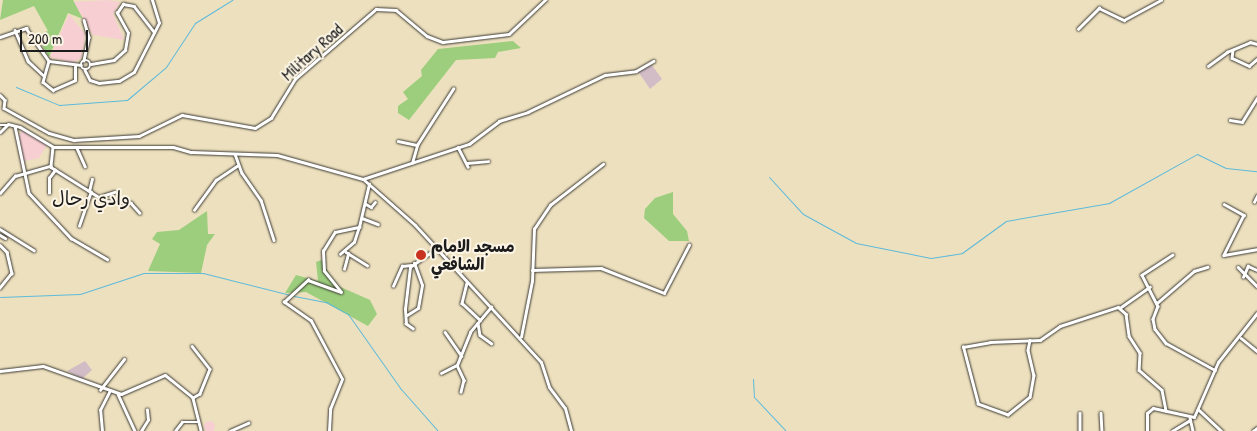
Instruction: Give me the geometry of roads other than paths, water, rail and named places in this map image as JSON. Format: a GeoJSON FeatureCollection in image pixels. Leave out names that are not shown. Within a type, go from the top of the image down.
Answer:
{"type":"FeatureCollection","features":[{"type":"Feature","properties":{"kind":"street"},"geometry":{"type":"LineString","coordinates":[[81,65],[93,83],[123,79],[148,52],[159,23],[152,0]]}},
{"type":"Feature","properties":{"kind":"street","name":"Military Road"},"geometry":{"type":"LineString","coordinates":[[0,95],[5,100],[4,108],[49,133],[74,140],[139,136],[182,115],[255,128],[271,118],[295,79],[376,9],[396,10],[427,36],[443,42],[510,34],[544,0]]}},
{"type":"Feature","properties":{"kind":"street"},"geometry":{"type":"LineString","coordinates":[[1078,29],[1099,8],[1124,20],[1161,0]]}},
{"type":"Feature","properties":{"kind":"street"},"geometry":{"type":"LineString","coordinates":[[84,70],[91,64],[114,60],[127,47],[128,33],[117,13],[123,4],[134,6],[154,32]]}},
{"type":"Feature","properties":{"kind":"street"},"geometry":{"type":"LineString","coordinates":[[0,37],[15,30],[30,30],[49,61],[75,67],[81,65],[84,60],[89,37],[84,20]]}},
{"type":"Feature","properties":{"kind":"street"},"geometry":{"type":"LineString","coordinates":[[15,30],[28,62],[44,76]]}},
{"type":"Feature","properties":{"kind":"street"},"geometry":{"type":"LineString","coordinates":[[1208,66],[1250,42],[1257,44]]}},
{"type":"Feature","properties":{"kind":"street"},"geometry":{"type":"LineString","coordinates":[[1233,50],[1232,58],[1249,66],[1257,59]]}},
{"type":"Feature","properties":{"kind":"street"},"geometry":{"type":"LineString","coordinates":[[84,60],[91,64]]}},
{"type":"Feature","properties":{"kind":"street"},"geometry":{"type":"LineString","coordinates":[[49,61],[44,76],[45,86],[58,90],[75,80],[75,67]]}},
{"type":"Feature","properties":{"kind":"street"},"geometry":{"type":"LineString","coordinates":[[363,179],[469,144],[499,121],[528,112],[557,95],[604,74],[636,72],[653,61]]}},
{"type":"Feature","properties":{"kind":"street"},"geometry":{"type":"LineString","coordinates":[[411,164],[417,144],[453,89]]}},
{"type":"Feature","properties":{"kind":"street"},"geometry":{"type":"LineString","coordinates":[[1230,120],[1242,122],[1257,98]]}},
{"type":"Feature","properties":{"kind":"street"},"geometry":{"type":"LineString","coordinates":[[0,132],[8,124]]}},
{"type":"Feature","properties":{"kind":"street"},"geometry":{"type":"LineString","coordinates":[[0,125],[16,126],[53,147],[173,147],[294,157],[363,179],[415,225],[434,250],[521,337],[544,366],[547,384],[563,404],[571,431]]}},
{"type":"Feature","properties":{"kind":"street"},"geometry":{"type":"LineString","coordinates":[[16,126],[24,186],[55,223],[107,259]]}},
{"type":"Feature","properties":{"kind":"street"},"geometry":{"type":"LineString","coordinates":[[398,141],[417,144]]}},
{"type":"Feature","properties":{"kind":"street"},"geometry":{"type":"LineString","coordinates":[[51,166],[53,147]]}},
{"type":"Feature","properties":{"kind":"street"},"geometry":{"type":"LineString","coordinates":[[458,147],[467,165],[488,161]]}},
{"type":"Feature","properties":{"kind":"street"},"geometry":{"type":"LineString","coordinates":[[77,148],[85,166]]}},
{"type":"Feature","properties":{"kind":"street"},"geometry":{"type":"LineString","coordinates":[[235,153],[238,165],[261,200],[274,240]]}},
{"type":"Feature","properties":{"kind":"street"},"geometry":{"type":"LineString","coordinates":[[521,337],[532,270],[534,229],[550,206],[603,164]]}},
{"type":"Feature","properties":{"kind":"street"},"geometry":{"type":"LineString","coordinates":[[194,210],[216,180],[238,165]]}},
{"type":"Feature","properties":{"kind":"street"},"geometry":{"type":"LineString","coordinates":[[0,193],[14,176],[51,166]]}},
{"type":"Feature","properties":{"kind":"street"},"geometry":{"type":"LineString","coordinates":[[51,166],[99,197],[131,203],[140,213]]}},
{"type":"Feature","properties":{"kind":"street"},"geometry":{"type":"LineString","coordinates":[[49,193],[49,178],[55,170]]}},
{"type":"Feature","properties":{"kind":"street"},"geometry":{"type":"LineString","coordinates":[[79,226],[92,179]]}},
{"type":"Feature","properties":{"kind":"street"},"geometry":{"type":"LineString","coordinates":[[344,269],[347,253],[362,218],[369,184]]}},
{"type":"Feature","properties":{"kind":"street"},"geometry":{"type":"LineString","coordinates":[[99,197],[114,192]]}},
{"type":"Feature","properties":{"kind":"street"},"geometry":{"type":"LineString","coordinates":[[1254,202],[1257,196]]}},
{"type":"Feature","properties":{"kind":"street"},"geometry":{"type":"LineString","coordinates":[[366,204],[370,207],[375,202]]}},
{"type":"Feature","properties":{"kind":"street"},"geometry":{"type":"LineString","coordinates":[[1224,204],[1244,215],[1224,255],[1257,249]]}},
{"type":"Feature","properties":{"kind":"street"},"geometry":{"type":"LineString","coordinates":[[362,218],[378,224]]}},
{"type":"Feature","properties":{"kind":"street"},"geometry":{"type":"LineString","coordinates":[[329,431],[330,409],[342,378],[311,321],[284,302],[308,280],[341,292],[324,271],[323,251],[335,232],[359,227]]}},
{"type":"Feature","properties":{"kind":"street"},"geometry":{"type":"LineString","coordinates":[[0,229],[34,250]]}},
{"type":"Feature","properties":{"kind":"street"},"geometry":{"type":"LineString","coordinates":[[0,235],[5,238]]}},
{"type":"Feature","properties":{"kind":"street"},"geometry":{"type":"LineString","coordinates":[[0,245],[7,252],[12,273],[0,288]]}},
{"type":"Feature","properties":{"kind":"street"},"geometry":{"type":"LineString","coordinates":[[532,270],[601,268],[664,293],[689,245]]}},
{"type":"Feature","properties":{"kind":"street"},"geometry":{"type":"LineString","coordinates":[[393,286],[402,266],[413,264],[434,250]]}},
{"type":"Feature","properties":{"kind":"street"},"geometry":{"type":"LineString","coordinates":[[340,254],[347,253],[367,265]]}},
{"type":"Feature","properties":{"kind":"street"},"geometry":{"type":"LineString","coordinates":[[1173,255],[1144,272],[1157,304],[1153,321],[1160,338],[1215,370]]}},
{"type":"Feature","properties":{"kind":"street"},"geometry":{"type":"LineString","coordinates":[[413,264],[406,324],[413,330]]}},
{"type":"Feature","properties":{"kind":"street"},"geometry":{"type":"LineString","coordinates":[[407,315],[418,308],[422,286],[413,264]]}},
{"type":"Feature","properties":{"kind":"street"},"geometry":{"type":"LineString","coordinates":[[1243,277],[1248,266],[1257,270]]}},
{"type":"Feature","properties":{"kind":"street"},"geometry":{"type":"LineString","coordinates":[[1157,304],[1194,271],[1207,267]]}},
{"type":"Feature","properties":{"kind":"street"},"geometry":{"type":"LineString","coordinates":[[1238,267],[1243,277],[1257,286]]}},
{"type":"Feature","properties":{"kind":"street"},"geometry":{"type":"LineString","coordinates":[[467,283],[462,303],[479,322],[480,335],[491,343]]}},
{"type":"Feature","properties":{"kind":"street"},"geometry":{"type":"LineString","coordinates":[[1030,340],[1032,395],[1008,415],[978,404],[961,349],[990,342],[1044,338],[1053,329],[1080,323],[1100,310],[1121,307],[1151,287]]}},
{"type":"Feature","properties":{"kind":"street"},"geometry":{"type":"LineString","coordinates":[[441,373],[457,365],[479,322],[492,306]]}},
{"type":"Feature","properties":{"kind":"street"},"geometry":{"type":"LineString","coordinates":[[1121,307],[1140,353],[1139,370],[1162,390],[1166,411]]}},
{"type":"Feature","properties":{"kind":"street"},"geometry":{"type":"LineString","coordinates":[[1172,431],[1190,419],[1215,370],[1241,338],[1257,313]]}},
{"type":"Feature","properties":{"kind":"street"},"geometry":{"type":"LineString","coordinates":[[444,332],[462,356]]}},
{"type":"Feature","properties":{"kind":"street"},"geometry":{"type":"LineString","coordinates":[[1241,338],[1257,351]]}},
{"type":"Feature","properties":{"kind":"street"},"geometry":{"type":"LineString","coordinates":[[192,346],[210,369],[200,394],[193,398]]}},
{"type":"Feature","properties":{"kind":"street"},"geometry":{"type":"LineString","coordinates":[[100,390],[124,359]]}},
{"type":"Feature","properties":{"kind":"street"},"geometry":{"type":"LineString","coordinates":[[457,365],[464,380],[461,392]]}},
{"type":"Feature","properties":{"kind":"street"},"geometry":{"type":"LineString","coordinates":[[0,371],[43,366],[100,390],[118,394],[165,375],[193,398],[201,431]]}},
{"type":"Feature","properties":{"kind":"street"},"geometry":{"type":"LineString","coordinates":[[102,431],[100,410],[110,392]]}},
{"type":"Feature","properties":{"kind":"street"},"geometry":{"type":"LineString","coordinates":[[118,394],[135,431]]}},
{"type":"Feature","properties":{"kind":"street"},"geometry":{"type":"LineString","coordinates":[[1147,431],[1149,411],[1156,407],[1190,419]]}},
{"type":"Feature","properties":{"kind":"street"},"geometry":{"type":"LineString","coordinates":[[1196,408],[1222,431]]}},
{"type":"Feature","properties":{"kind":"street"},"geometry":{"type":"LineString","coordinates":[[141,431],[148,420],[147,410]]}},
{"type":"Feature","properties":{"kind":"street"},"geometry":{"type":"LineString","coordinates":[[1080,413],[1080,431]]}},
{"type":"Feature","properties":{"kind":"street"},"geometry":{"type":"LineString","coordinates":[[1101,413],[1102,431]]}},
{"type":"Feature","properties":{"kind":"street"},"geometry":{"type":"LineString","coordinates":[[1190,419],[1193,431]]}},
{"type":"Feature","properties":{"kind":"street"},"geometry":{"type":"LineString","coordinates":[[175,431],[182,422],[199,422]]}},
{"type":"Feature","properties":{"kind":"street"},"geometry":{"type":"LineString","coordinates":[[230,431],[248,423]]}},
{"type":"Feature","properties":{"kind":"street"},"geometry":{"type":"LineString","coordinates":[[1253,431],[1257,428]]}},
{"type":"Feature","properties":{"kind":"waterway"},"geometry":{"type":"LineString","coordinates":[[16,87],[59,105],[127,100],[166,67],[195,23],[232,0]]}},
{"type":"Feature","properties":{"kind":"waterway"},"geometry":{"type":"LineString","coordinates":[[769,177],[803,214],[856,243],[931,258],[962,253],[1006,221],[1109,203],[1197,154],[1226,168],[1257,171]]}},
{"type":"Feature","properties":{"kind":"waterway"},"geometry":{"type":"LineString","coordinates":[[0,297],[80,294],[144,273],[203,273],[290,295]]}},
{"type":"Feature","properties":{"kind":"waterway"},"geometry":{"type":"LineString","coordinates":[[294,296],[326,302],[348,314],[401,389],[438,431]]}},
{"type":"Feature","properties":{"kind":"waterway"},"geometry":{"type":"LineString","coordinates":[[753,379],[754,397],[786,431]]}},
{"type":"Feature","properties":{"kind":"place","name":"مسجد الامام الشافعي"},"geometry":{"type":"Point","coordinates":[421,255]}},
{"type":"Feature","properties":{"kind":"district","name":"وادي رحال"},"geometry":{"type":"Point","coordinates":[91,199]}}]}
